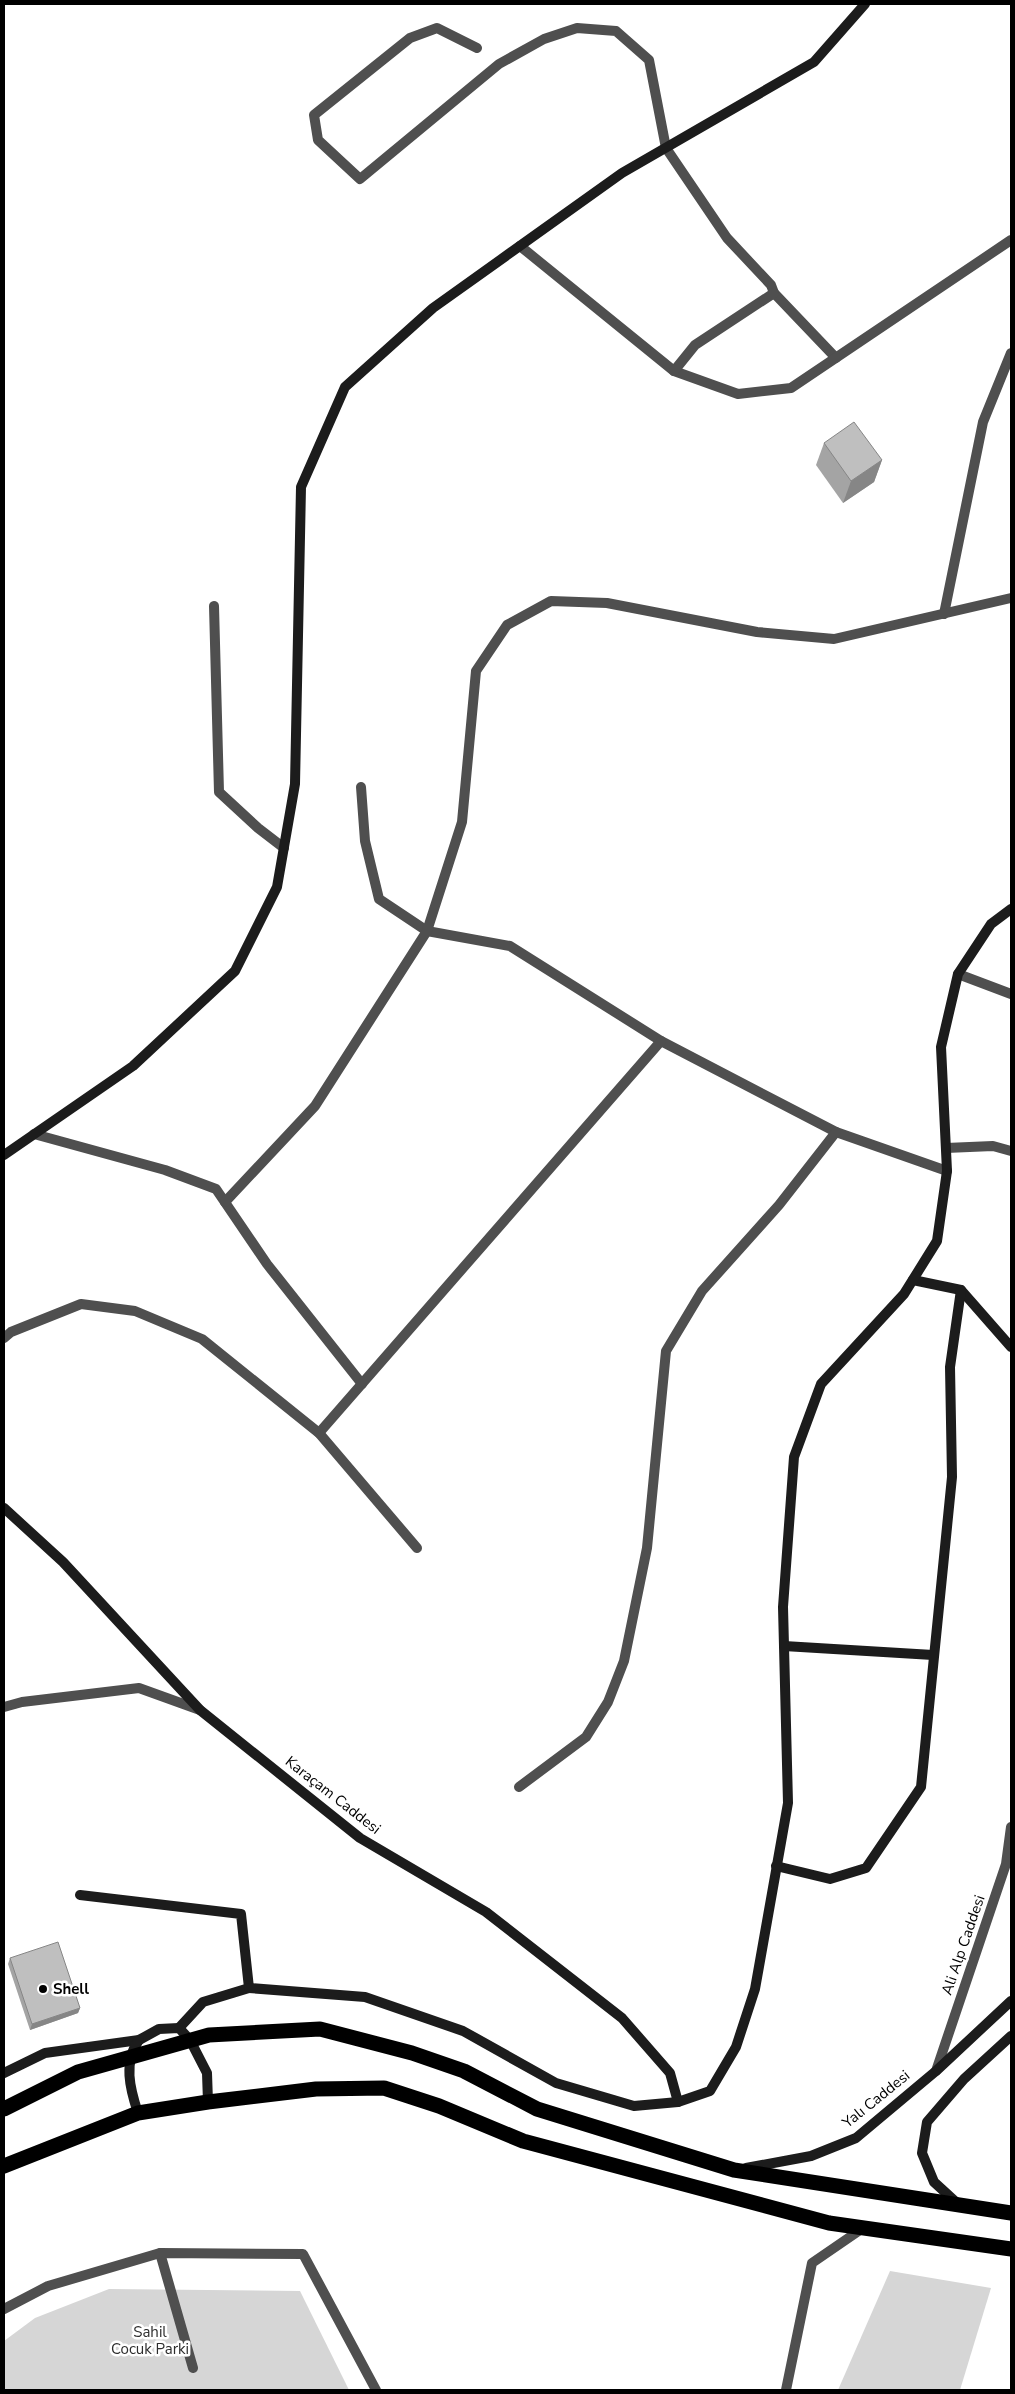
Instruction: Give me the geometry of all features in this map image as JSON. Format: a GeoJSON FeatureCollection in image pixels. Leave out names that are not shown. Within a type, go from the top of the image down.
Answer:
{"type":"FeatureCollection","features":[{"type":"Feature","properties":{"kind":"highway"},"geometry":{"type":"LineString","coordinates":[[4,2109],[78,2072],[190,2040],[210,2035],[320,2029],[438,2062],[464,2071],[537,2108],[734,2170],[1011,2213]]}},
{"type":"Feature","properties":{"kind":"highway"},"geometry":{"type":"LineString","coordinates":[[4,2166],[138,2113],[208,2102],[316,2089],[384,2088],[438,2106],[523,2142],[829,2224],[1011,2249]]}},
{"type":"Feature","properties":{"kind":"street"},"geometry":{"type":"LineString","coordinates":[[4,1155],[133,1066],[235,971],[277,887],[296,784],[301,487],[345,387],[433,308],[622,173],[814,62],[865,4]]}},
{"type":"Feature","properties":{"kind":"street"},"geometry":{"type":"LineString","coordinates":[[477,48],[437,28],[410,38],[314,115],[318,140],[360,180],[499,64],[544,39],[577,28],[616,32],[649,60],[666,148],[727,238],[771,285],[774,292],[836,358]]}},
{"type":"Feature","properties":{"kind":"street"},"geometry":{"type":"LineString","coordinates":[[520,246],[674,371],[738,394],[791,388],[1011,240]]}},
{"type":"Feature","properties":{"kind":"street"},"geometry":{"type":"LineString","coordinates":[[674,371],[695,345],[774,292]]}},
{"type":"Feature","properties":{"kind":"street"},"geometry":{"type":"LineString","coordinates":[[944,614],[983,422],[1011,353]]}},
{"type":"Feature","properties":{"kind":"street"},"geometry":{"type":"LineString","coordinates":[[225,1202],[315,1106],[427,931],[462,822],[476,671],[507,625],[551,601],[607,603],[757,632],[834,639],[1011,598]]}},
{"type":"Feature","properties":{"kind":"street"},"geometry":{"type":"LineString","coordinates":[[214,606],[219,792],[258,828],[284,848]]}},
{"type":"Feature","properties":{"kind":"street"},"geometry":{"type":"LineString","coordinates":[[361,787],[365,841],[379,899],[427,931],[510,946],[661,1042],[836,1132],[947,1171]]}},
{"type":"Feature","properties":{"kind":"street"},"geometry":{"type":"LineString","coordinates":[[4,2073],[45,2053],[139,2040],[159,2029],[178,2028],[203,2002],[249,1988],[365,1996],[463,2031],[556,2083],[634,2106],[678,2102],[710,2091],[736,2047],[756,1989],[788,1803],[783,1607],[794,1457],[821,1384],[904,1294],[937,1241],[947,1171],[940,1047],[958,974],[992,924],[1011,909]]}},
{"type":"Feature","properties":{"kind":"street"},"geometry":{"type":"LineString","coordinates":[[958,974],[1011,994]]}},
{"type":"Feature","properties":{"kind":"street"},"geometry":{"type":"LineString","coordinates":[[320,1433],[661,1042]]}},
{"type":"Feature","properties":{"kind":"street"},"geometry":{"type":"LineString","coordinates":[[519,1786],[586,1737],[608,1702],[624,1661],[647,1548],[666,1351],[702,1291],[779,1205],[836,1132]]}},
{"type":"Feature","properties":{"kind":"street"},"geometry":{"type":"LineString","coordinates":[[34,1134],[173,1173],[216,1189],[267,1264],[362,1384]]}},
{"type":"Feature","properties":{"kind":"street"},"geometry":{"type":"LineString","coordinates":[[946,1148],[993,1146],[1011,1152]]}},
{"type":"Feature","properties":{"kind":"street"},"geometry":{"type":"LineString","coordinates":[[913,1280],[961,1290],[1011,1347]]}},
{"type":"Feature","properties":{"kind":"street"},"geometry":{"type":"LineString","coordinates":[[776,1866],[830,1878],[866,1868],[920,1787],[952,1477],[950,1367],[961,1290]]}},
{"type":"Feature","properties":{"kind":"street"},"geometry":{"type":"LineString","coordinates":[[4,1338],[11,1332],[81,1304],[135,1311],[202,1339],[320,1433],[417,1548]]}},
{"type":"Feature","properties":{"kind":"street","name":"Karaçam Caddesi"},"geometry":{"type":"LineString","coordinates":[[4,1508],[63,1562],[200,1710],[360,1838],[486,1912],[622,2018],[670,2073],[678,2102]]}},
{"type":"Feature","properties":{"kind":"street"},"geometry":{"type":"LineString","coordinates":[[784,1646],[934,1655]]}},
{"type":"Feature","properties":{"kind":"street"},"geometry":{"type":"LineString","coordinates":[[4,1707],[22,1702],[139,1688],[200,1710]]}},
{"type":"Feature","properties":{"kind":"street","name":"Ali Alp Caddesi"},"geometry":{"type":"LineString","coordinates":[[936,2071],[1006,1864],[1011,1827]]}},
{"type":"Feature","properties":{"kind":"street"},"geometry":{"type":"LineString","coordinates":[[80,1895],[240,1914],[249,1988]]}},
{"type":"Feature","properties":{"kind":"street","name":"Yalı Caddesi"},"geometry":{"type":"LineString","coordinates":[[734,2170],[811,2156],[856,2138],[936,2071],[1011,2001]]}},
{"type":"Feature","properties":{"kind":"street"},"geometry":{"type":"LineString","coordinates":[[178,2028],[190,2040],[207,2073],[208,2102]]}},
{"type":"Feature","properties":{"kind":"street"},"geometry":{"type":"LineString","coordinates":[[959,2205],[934,2182],[922,2154],[927,2122],[964,2079],[1011,2036]]}},
{"type":"Feature","properties":{"kind":"street"},"geometry":{"type":"LineString","coordinates":[[138,2113],[130,2089],[130,2057],[139,2040]]}},
{"type":"Feature","properties":{"kind":"street"},"geometry":{"type":"LineString","coordinates":[[786,2390],[812,2262],[862,2228]]}},
{"type":"Feature","properties":{"kind":"street"},"geometry":{"type":"LineString","coordinates":[[160,2253],[193,2368]]}},
{"type":"Feature","properties":{"kind":"street"},"geometry":{"type":"LineString","coordinates":[[4,2309],[48,2286],[160,2253],[303,2254],[376,2390]]}},
{"type":"Feature","properties":{"kind":"green space"},"geometry":{"type":"Polygon","coordinates":[[[890,2271],[991,2288],[960,2390],[838,2390],[890,2271]]]}},
{"type":"Feature","properties":{"kind":"green space","name":"Sahil Cocuk Parki"},"geometry":{"type":"Polygon","coordinates":[[[109,2289],[300,2291],[349,2390],[4,2390],[4,2341],[35,2318],[109,2289]]]}},
{"type":"Feature","properties":{"kind":"building"},"geometry":{"type":"Polygon","coordinates":[[[854,422],[882,460],[851,481],[824,443],[854,422]]]}},
{"type":"Feature","properties":{"kind":"building"},"geometry":{"type":"Polygon","coordinates":[[[58,1942],[80,2008],[32,2024],[10,1958],[58,1942]]]}},
{"type":"Feature","properties":{"kind":"place","name":"Shell"},"geometry":{"type":"Point","coordinates":[43,1989]}}]}
